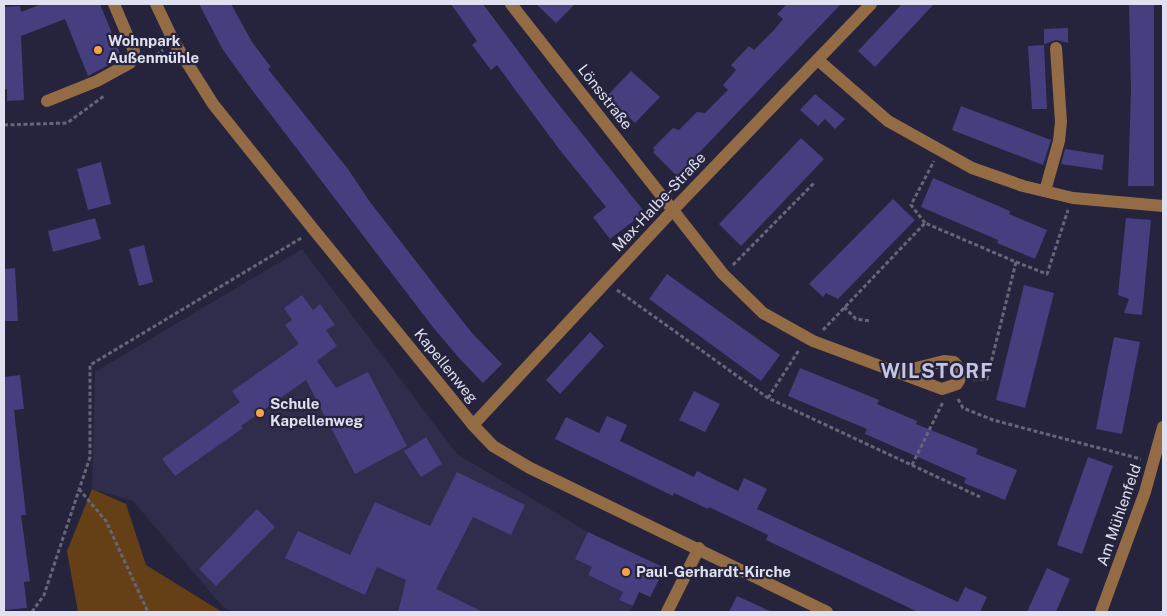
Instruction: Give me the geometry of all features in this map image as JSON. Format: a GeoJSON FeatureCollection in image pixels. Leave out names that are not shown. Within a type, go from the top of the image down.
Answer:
{"type":"FeatureCollection","features":[{"type":"Feature","properties":{"kind":"street"},"geometry":{"type":"LineString","coordinates":[[48,101],[97,81],[130,63],[134,51],[114,4]]}},
{"type":"Feature","properties":{"kind":"street","name":"Kapellenweg"},"geometry":{"type":"LineString","coordinates":[[156,4],[174,42],[213,104],[473,425],[493,446],[530,468],[699,548],[827,612]]}},
{"type":"Feature","properties":{"kind":"street","name":"Lönsstraße"},"geometry":{"type":"LineString","coordinates":[[512,4],[724,274],[763,313],[813,340],[896,373],[942,390],[953,385]]}},
{"type":"Feature","properties":{"kind":"street","name":"Max-Halbe-Straße"},"geometry":{"type":"LineString","coordinates":[[473,425],[674,210],[871,4]]}},
{"type":"Feature","properties":{"kind":"street"},"geometry":{"type":"LineString","coordinates":[[1045,191],[1059,142],[1061,122],[1056,48]]}},
{"type":"Feature","properties":{"kind":"street"},"geometry":{"type":"LineString","coordinates":[[818,60],[888,121],[972,168],[1073,198],[1163,206]]}},
{"type":"Feature","properties":{"kind":"street"},"geometry":{"type":"LineString","coordinates":[[896,373],[944,361],[954,362],[960,368],[953,385]]}},
{"type":"Feature","properties":{"kind":"street","name":"Am Mühlenfeld"},"geometry":{"type":"LineString","coordinates":[[1102,612],[1145,492],[1163,428]]}},
{"type":"Feature","properties":{"kind":"street"},"geometry":{"type":"LineString","coordinates":[[667,612],[699,548]]}},
{"type":"Feature","properties":{"kind":"path"},"geometry":{"type":"LineString","coordinates":[[940,151],[912,205],[925,223],[1047,274],[1073,198]]}},
{"type":"Feature","properties":{"kind":"path"},"geometry":{"type":"LineString","coordinates":[[724,274],[815,182]]}},
{"type":"Feature","properties":{"kind":"path"},"geometry":{"type":"LineString","coordinates":[[768,398],[798,350],[813,340],[844,307],[868,286],[925,223]]}},
{"type":"Feature","properties":{"kind":"path"},"geometry":{"type":"LineString","coordinates":[[32,612],[44,595],[61,549],[78,489],[90,457],[90,365],[314,230]]}},
{"type":"Feature","properties":{"kind":"path"},"geometry":{"type":"LineString","coordinates":[[953,385],[987,379],[1016,262]]}},
{"type":"Feature","properties":{"kind":"path"},"geometry":{"type":"LineString","coordinates":[[606,282],[768,398],[980,497]]}},
{"type":"Feature","properties":{"kind":"path"},"geometry":{"type":"LineString","coordinates":[[844,307],[856,319],[870,321]]}},
{"type":"Feature","properties":{"kind":"path"},"geometry":{"type":"LineString","coordinates":[[953,385],[962,408],[993,420],[1142,459]]}},
{"type":"Feature","properties":{"kind":"path"},"geometry":{"type":"LineString","coordinates":[[912,465],[953,385]]}},
{"type":"Feature","properties":{"kind":"path"},"geometry":{"type":"LineString","coordinates":[[78,489],[106,521],[148,612]]}},
{"type":"Feature","properties":{"kind":"shaded area","name":"Schule Kapellenweg"},"geometry":{"type":"Polygon","coordinates":[[[302,249],[457,454],[588,532],[575,559],[592,567],[588,575],[623,592],[619,600],[633,606],[629,612],[232,612],[223,607],[133,501],[92,489],[95,372],[302,249]]]}},
{"type":"Feature","properties":{"kind":"shaded area"},"geometry":{"type":"Polygon","coordinates":[[[92,489],[126,504],[146,565],[222,612],[78,612],[67,551],[92,489]]]}},
{"type":"Feature","properties":{"kind":"building","name":"Wohnpark Außenmühle"},"geometry":{"type":"Polygon","coordinates":[[[41,4],[100,4],[122,58],[88,76],[65,19],[21,36],[24,100],[7,101],[7,89],[4,90],[4,7],[20,6],[21,12],[41,4]]]}},
{"type":"Feature","properties":{"kind":"building"},"geometry":{"type":"Polygon","coordinates":[[[199,4],[231,4],[252,42],[271,67],[268,69],[348,169],[370,202],[472,333],[502,364],[483,383],[432,326],[252,90],[223,50],[199,4]]]}},
{"type":"Feature","properties":{"kind":"building"},"geometry":{"type":"Polygon","coordinates":[[[451,4],[483,4],[548,91],[643,210],[638,214],[640,216],[610,239],[593,217],[606,207],[559,149],[497,65],[491,70],[472,45],[477,41],[451,4]]]}},
{"type":"Feature","properties":{"kind":"building"},"geometry":{"type":"Polygon","coordinates":[[[536,4],[575,4],[556,23],[536,4]]]}},
{"type":"Feature","properties":{"kind":"building"},"geometry":{"type":"Polygon","coordinates":[[[787,4],[841,4],[677,176],[653,152],[655,150],[653,148],[673,128],[679,130],[697,112],[705,113],[728,90],[723,85],[736,70],[731,65],[749,46],[754,50],[774,30],[783,19],[777,14],[787,4]]]}},
{"type":"Feature","properties":{"kind":"building"},"geometry":{"type":"Polygon","coordinates":[[[902,4],[934,4],[875,67],[858,51],[902,4]]]}},
{"type":"Feature","properties":{"kind":"building"},"geometry":{"type":"Polygon","coordinates":[[[1129,4],[1154,4],[1154,186],[1128,186],[1131,90],[1129,4]]]}},
{"type":"Feature","properties":{"kind":"building"},"geometry":{"type":"Polygon","coordinates":[[[1068,28],[1068,43],[1056,40],[1044,44],[1044,29],[1068,28]]]}},
{"type":"Feature","properties":{"kind":"building"},"geometry":{"type":"Polygon","coordinates":[[[1044,45],[1047,109],[1032,109],[1028,46],[1044,45]]]}},
{"type":"Feature","properties":{"kind":"building"},"geometry":{"type":"Polygon","coordinates":[[[631,71],[660,97],[635,123],[607,96],[631,71]]]}},
{"type":"Feature","properties":{"kind":"building"},"geometry":{"type":"Polygon","coordinates":[[[815,94],[845,119],[835,129],[825,119],[818,126],[800,110],[815,94]]]}},
{"type":"Feature","properties":{"kind":"building"},"geometry":{"type":"Polygon","coordinates":[[[961,106],[1051,140],[1043,165],[952,130],[961,106]]]}},
{"type":"Feature","properties":{"kind":"building"},"geometry":{"type":"Polygon","coordinates":[[[801,138],[824,159],[741,246],[719,224],[801,138]]]}},
{"type":"Feature","properties":{"kind":"building"},"geometry":{"type":"Polygon","coordinates":[[[1065,149],[1104,155],[1102,170],[1061,164],[1065,149]]]}},
{"type":"Feature","properties":{"kind":"building"},"geometry":{"type":"Polygon","coordinates":[[[101,162],[111,204],[88,210],[77,169],[101,162]]]}},
{"type":"Feature","properties":{"kind":"building"},"geometry":{"type":"Polygon","coordinates":[[[933,178],[1010,211],[1009,214],[1047,230],[1035,259],[997,243],[998,240],[921,207],[933,178]]]}},
{"type":"Feature","properties":{"kind":"building"},"geometry":{"type":"Polygon","coordinates":[[[893,199],[915,220],[838,299],[826,293],[823,297],[809,284],[893,199]]]}},
{"type":"Feature","properties":{"kind":"building"},"geometry":{"type":"Polygon","coordinates":[[[95,218],[101,239],[53,252],[48,231],[95,218]]]}},
{"type":"Feature","properties":{"kind":"building"},"geometry":{"type":"Polygon","coordinates":[[[1126,218],[1151,220],[1142,315],[1124,313],[1129,299],[1118,295],[1126,218]]]}},
{"type":"Feature","properties":{"kind":"building"},"geometry":{"type":"Polygon","coordinates":[[[144,245],[153,282],[139,286],[129,249],[144,245]]]}},
{"type":"Feature","properties":{"kind":"building"},"geometry":{"type":"Polygon","coordinates":[[[15,268],[18,321],[4,321],[4,269],[15,268]]]}},
{"type":"Feature","properties":{"kind":"building"},"geometry":{"type":"Polygon","coordinates":[[[667,274],[780,355],[761,381],[649,299],[667,274]]]}},
{"type":"Feature","properties":{"kind":"building"},"geometry":{"type":"Polygon","coordinates":[[[1024,285],[1054,293],[1025,408],[996,400],[1024,285]]]}},
{"type":"Feature","properties":{"kind":"building"},"geometry":{"type":"Polygon","coordinates":[[[302,295],[313,310],[320,304],[335,325],[326,330],[337,346],[317,361],[336,388],[368,372],[407,446],[355,474],[306,380],[175,476],[162,459],[240,402],[232,391],[299,344],[285,325],[292,320],[284,308],[302,295]]]}},
{"type":"Feature","properties":{"kind":"building"},"geometry":{"type":"Polygon","coordinates":[[[590,332],[604,346],[560,394],[546,380],[590,332]]]}},
{"type":"Feature","properties":{"kind":"building"},"geometry":{"type":"Polygon","coordinates":[[[1114,337],[1140,342],[1122,434],[1096,429],[1114,337]]]}},
{"type":"Feature","properties":{"kind":"building"},"geometry":{"type":"Polygon","coordinates":[[[800,368],[879,400],[877,404],[917,421],[916,424],[978,449],[976,454],[1017,470],[1005,500],[964,483],[966,478],[865,434],[867,429],[788,396],[800,368]]]}},
{"type":"Feature","properties":{"kind":"building"},"geometry":{"type":"Polygon","coordinates":[[[20,375],[24,409],[14,410],[26,515],[21,515],[30,581],[24,582],[27,608],[4,610],[4,377],[20,375]]]}},
{"type":"Feature","properties":{"kind":"building"},"geometry":{"type":"Polygon","coordinates":[[[694,391],[720,404],[705,432],[679,420],[694,391]]]}},
{"type":"Feature","properties":{"kind":"building"},"geometry":{"type":"Polygon","coordinates":[[[607,416],[627,425],[620,441],[694,477],[697,471],[738,491],[744,478],[767,489],[757,509],[958,602],[965,587],[987,597],[980,612],[918,612],[766,540],[768,535],[709,507],[708,509],[674,493],[673,496],[555,439],[566,417],[599,433],[607,416]]]}},
{"type":"Feature","properties":{"kind":"building"},"geometry":{"type":"Polygon","coordinates":[[[426,437],[442,464],[421,477],[404,451],[426,437]]]}},
{"type":"Feature","properties":{"kind":"building"},"geometry":{"type":"Polygon","coordinates":[[[1088,457],[1113,466],[1082,554],[1057,545],[1088,457]]]}},
{"type":"Feature","properties":{"kind":"building"},"geometry":{"type":"Polygon","coordinates":[[[457,472],[525,505],[511,535],[473,517],[436,589],[483,612],[398,612],[406,580],[377,567],[365,595],[285,558],[298,531],[350,555],[375,502],[430,526],[457,472]]]}},
{"type":"Feature","properties":{"kind":"building"},"geometry":{"type":"Polygon","coordinates":[[[257,509],[275,527],[216,586],[199,569],[257,509]]]}},
{"type":"Feature","properties":{"kind":"building","name":"Paul-Gerhardt-Kirche"},"geometry":{"type":"Polygon","coordinates":[[[588,532],[665,568],[650,597],[639,592],[633,606],[619,600],[623,592],[588,575],[592,567],[575,559],[588,532]]]}},
{"type":"Feature","properties":{"kind":"building"},"geometry":{"type":"Polygon","coordinates":[[[1047,568],[1070,579],[1056,612],[1027,612],[1047,568]]]}},
{"type":"Feature","properties":{"kind":"building"},"geometry":{"type":"Polygon","coordinates":[[[737,596],[772,612],[729,612],[737,596]]]}},
{"type":"Feature","properties":{"kind":"place","name":"Wohnpark Außenmühle"},"geometry":{"type":"Point","coordinates":[98,50]}},
{"type":"Feature","properties":{"kind":"place","name":"Schule Kapellenweg"},"geometry":{"type":"Point","coordinates":[260,413]}},
{"type":"Feature","properties":{"kind":"place","name":"Paul-Gerhardt-Kirche"},"geometry":{"type":"Point","coordinates":[626,572]}},
{"type":"Feature","properties":{"kind":"district","name":"WILSTORF"},"geometry":{"type":"Point","coordinates":[937,371]}}]}
